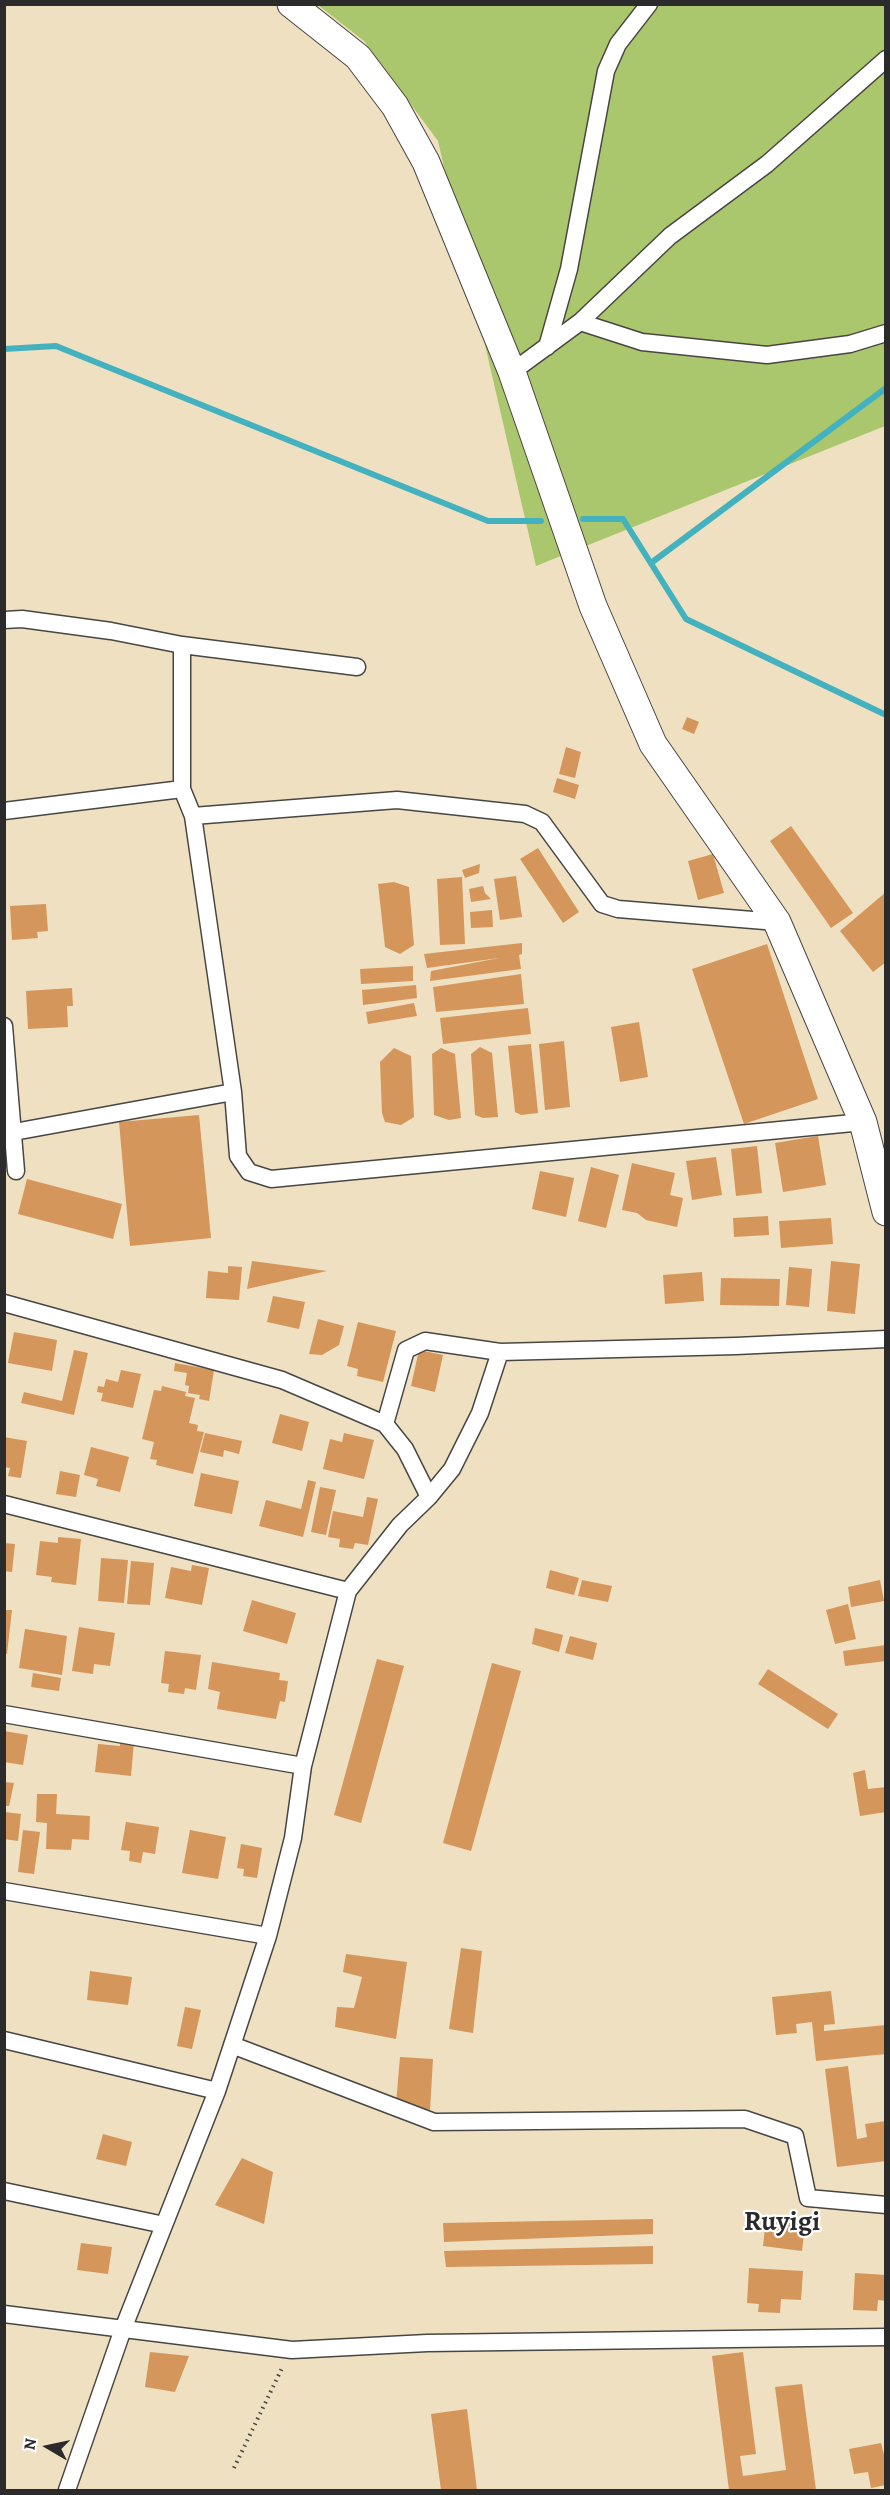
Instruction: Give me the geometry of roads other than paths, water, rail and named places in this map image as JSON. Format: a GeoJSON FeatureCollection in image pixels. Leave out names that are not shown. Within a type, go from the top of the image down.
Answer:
{"type":"FeatureCollection","features":[{"type":"Feature","properties":{"kind":"main road"},"geometry":{"type":"LineString","coordinates":[[291,4],[358,57],[395,106],[426,162],[512,372],[593,606],[653,744],[777,922],[863,1122],[885,1212]]}},
{"type":"Feature","properties":{"kind":"street"},"geometry":{"type":"LineString","coordinates":[[547,347],[569,268],[606,71],[618,44],[650,4]]}},
{"type":"Feature","properties":{"kind":"street"},"geometry":{"type":"LineString","coordinates":[[512,372],[579,322],[670,236],[767,164],[885,59]]}},
{"type":"Feature","properties":{"kind":"street"},"geometry":{"type":"LineString","coordinates":[[579,322],[642,342],[767,355],[850,344],[885,333]]}},
{"type":"Feature","properties":{"kind":"street"},"geometry":{"type":"LineString","coordinates":[[4,620],[22,620],[111,631],[182,645],[357,667]]}},
{"type":"Feature","properties":{"kind":"street"},"geometry":{"type":"LineString","coordinates":[[182,645],[182,789],[193,816],[233,1092],[238,1156],[249,1172],[271,1179],[863,1122]]}},
{"type":"Feature","properties":{"kind":"street"},"geometry":{"type":"LineString","coordinates":[[4,811],[182,789]]}},
{"type":"Feature","properties":{"kind":"street"},"geometry":{"type":"LineString","coordinates":[[193,816],[397,800],[525,814],[542,822],[602,904],[618,909],[777,922]]}},
{"type":"Feature","properties":{"kind":"street"},"geometry":{"type":"LineString","coordinates":[[4,1026],[16,1171]]}},
{"type":"Feature","properties":{"kind":"street"},"geometry":{"type":"LineString","coordinates":[[14,1132],[233,1092]]}},
{"type":"Feature","properties":{"kind":"street"},"geometry":{"type":"LineString","coordinates":[[4,1304],[282,1380],[385,1424],[405,1449],[429,1497]]}},
{"type":"Feature","properties":{"kind":"street"},"geometry":{"type":"LineString","coordinates":[[385,1424],[406,1350],[425,1341],[500,1352],[736,1346],[885,1339]]}},
{"type":"Feature","properties":{"kind":"street"},"geometry":{"type":"LineString","coordinates":[[67,2490],[123,2329],[218,2091],[268,1936],[293,1838],[303,1766],[348,1591],[400,1525],[429,1497],[452,1469],[480,1413],[500,1352]]}},
{"type":"Feature","properties":{"kind":"street"},"geometry":{"type":"LineString","coordinates":[[4,1504],[348,1591]]}},
{"type":"Feature","properties":{"kind":"street"},"geometry":{"type":"LineString","coordinates":[[4,1714],[303,1766]]}},
{"type":"Feature","properties":{"kind":"street"},"geometry":{"type":"LineString","coordinates":[[4,1891],[268,1936]]}},
{"type":"Feature","properties":{"kind":"street"},"geometry":{"type":"LineString","coordinates":[[4,2040],[218,2091]]}},
{"type":"Feature","properties":{"kind":"street"},"geometry":{"type":"LineString","coordinates":[[232,2045],[434,2122],[745,2119],[795,2136],[808,2198],[885,2205]]}},
{"type":"Feature","properties":{"kind":"street"},"geometry":{"type":"LineString","coordinates":[[4,2191],[164,2225]]}},
{"type":"Feature","properties":{"kind":"street"},"geometry":{"type":"LineString","coordinates":[[4,2314],[292,2350],[427,2343],[885,2337]]}},
{"type":"Feature","properties":{"kind":"waterway"},"geometry":{"type":"LineString","coordinates":[[4,349],[56,346],[488,521],[541,521]]}},
{"type":"Feature","properties":{"kind":"waterway"},"geometry":{"type":"LineString","coordinates":[[651,563],[886,388]]}},
{"type":"Feature","properties":{"kind":"waterway"},"geometry":{"type":"LineString","coordinates":[[583,519],[623,519],[686,619],[886,715]]}},
{"type":"Feature","properties":{"kind":"district","name":"Ruyigi"},"geometry":{"type":"Point","coordinates":[782,2223]}}]}
